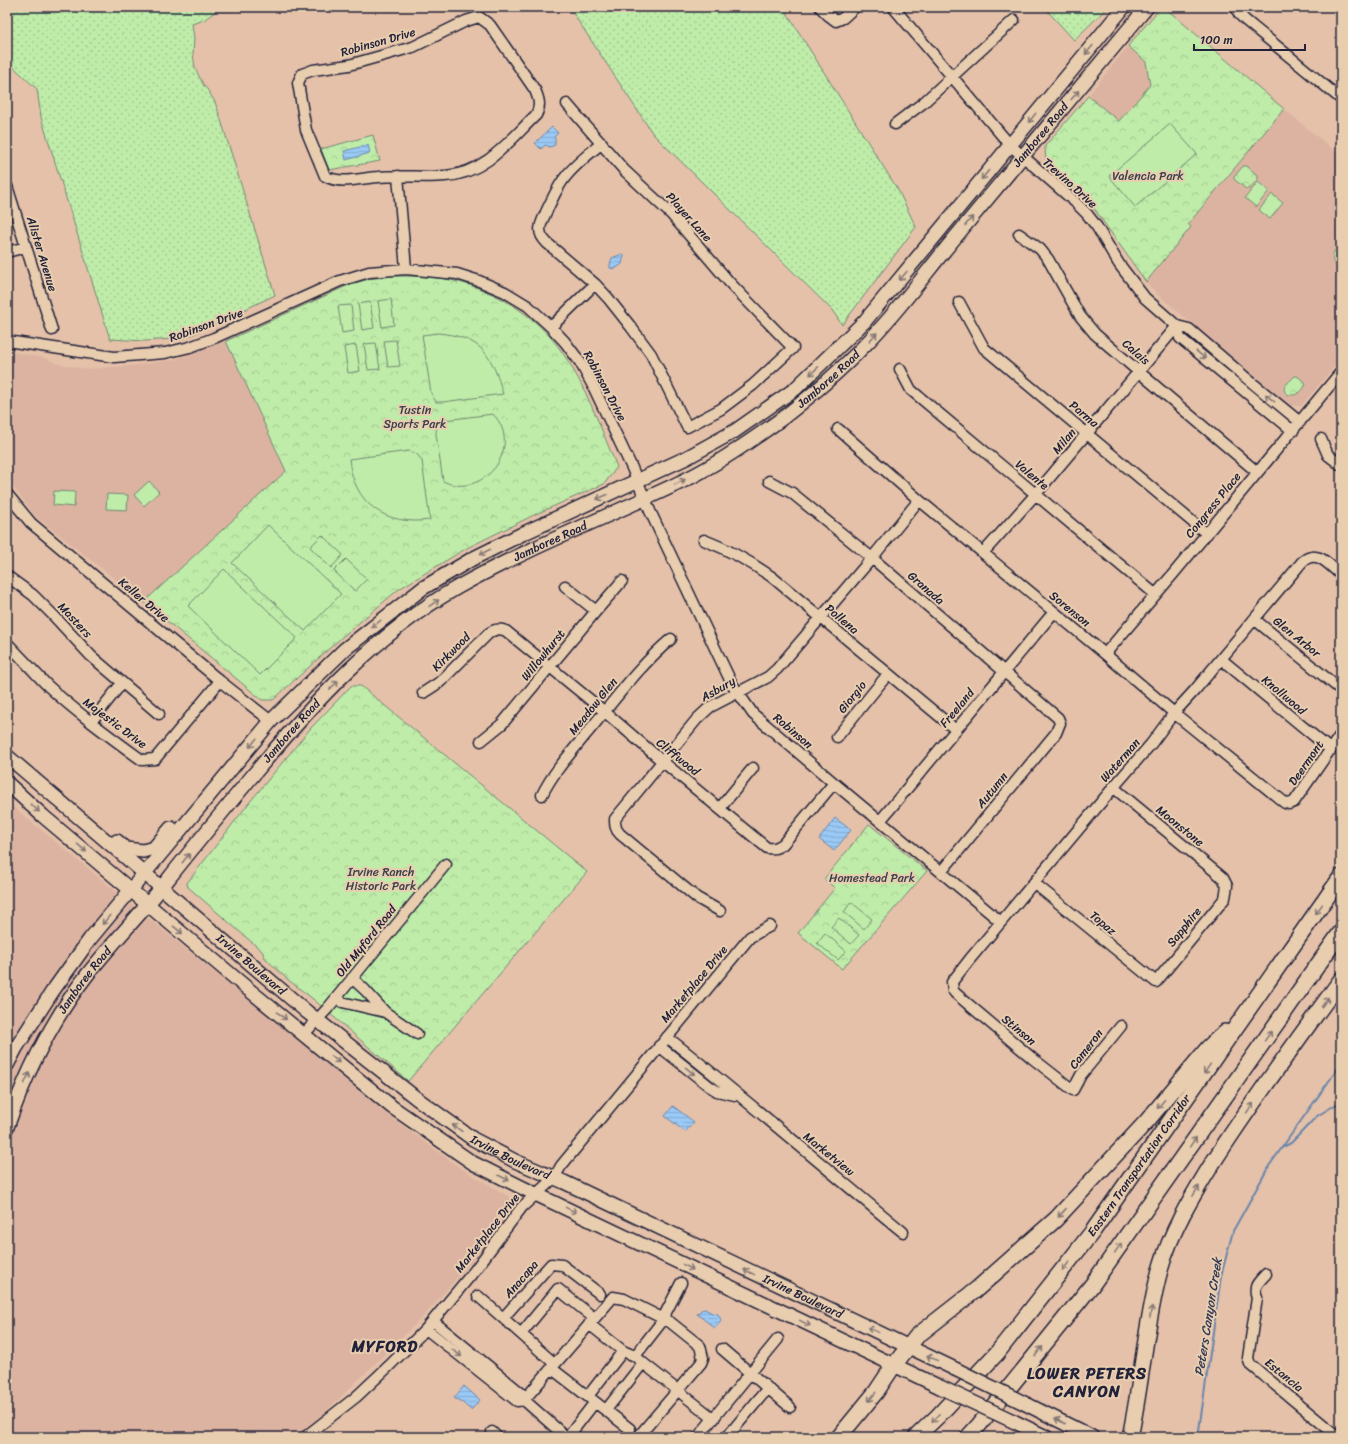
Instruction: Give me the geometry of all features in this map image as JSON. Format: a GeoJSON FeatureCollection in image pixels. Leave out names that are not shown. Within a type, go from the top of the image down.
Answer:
{"type":"FeatureCollection","features":[{"type":"Feature","properties":{"kind":"highway","name":"Eastern Transportation Corridor"},"geometry":{"type":"LineString","coordinates":[[916,1437],[938,1416],[997,1353],[1094,1231],[1341,877]]}},
{"type":"Feature","properties":{"kind":"highway"},"geometry":{"type":"LineString","coordinates":[[968,1437],[1092,1285],[1341,932]]}},
{"type":"Feature","properties":{"kind":"highway"},"geometry":{"type":"LineString","coordinates":[[1130,1437],[1139,1389],[1143,1350],[1160,1269],[1184,1210],[1227,1140],[1341,980]]}},
{"type":"Feature","properties":{"kind":"highway"},"geometry":{"type":"LineString","coordinates":[[839,1437],[876,1392],[894,1365],[917,1336],[977,1289],[1056,1219],[1147,1121],[1208,1048],[1245,1014]]}},
{"type":"Feature","properties":{"kind":"main road","name":"Jamboree Road"},"geometry":{"type":"LineString","coordinates":[[7,1065],[16,1048],[52,992],[90,939],[271,721],[345,649],[423,588],[472,559],[522,534],[686,458],[735,431],[795,389],[865,321],[1124,7]]}},
{"type":"Feature","properties":{"kind":"main road","name":"Jamboree Road"},"geometry":{"type":"LineString","coordinates":[[7,1127],[15,1104],[38,1054],[59,1016],[89,972],[148,904],[287,734],[348,670],[407,621],[456,588],[554,539],[645,499],[701,472],[740,448],[783,418],[820,388],[865,346],[896,311],[947,247],[1147,7]]}},
{"type":"Feature","properties":{"kind":"main road","name":"Irvine Boulevard"},"geometry":{"type":"LineString","coordinates":[[7,756],[317,1020],[416,1098],[473,1139],[515,1161],[554,1178],[834,1313],[908,1346],[1092,1437]]}},
{"type":"Feature","properties":{"kind":"main road"},"geometry":{"type":"LineString","coordinates":[[55,797],[126,849],[143,851],[154,848],[209,785],[227,775]]}},
{"type":"Feature","properties":{"kind":"main road","name":"Irvine Boulevard"},"geometry":{"type":"LineString","coordinates":[[7,783],[248,989],[392,1106],[459,1154],[536,1194],[1046,1437]]}},
{"type":"Feature","properties":{"kind":"street"},"geometry":{"type":"LineString","coordinates":[[820,7],[828,16],[836,21],[843,18],[855,7]]}},
{"type":"Feature","properties":{"kind":"street","name":"Trevino Drive"},"geometry":{"type":"LineString","coordinates":[[893,7],[1010,145],[1087,214],[1120,264],[1145,298],[1177,326],[1189,329],[1300,422]]}},
{"type":"Feature","properties":{"kind":"street"},"geometry":{"type":"LineString","coordinates":[[1236,7],[1239,14],[1245,20],[1341,99]]}},
{"type":"Feature","properties":{"kind":"street","name":"Robinson Drive"},"geometry":{"type":"LineString","coordinates":[[480,17],[490,25],[535,90],[539,98],[540,108],[495,156],[477,167],[459,174],[447,176],[398,176],[344,181],[332,180],[325,176],[306,130],[298,83],[302,74],[313,70],[350,65],[413,47],[466,21],[480,17]]}},
{"type":"Feature","properties":{"kind":"street"},"geometry":{"type":"LineString","coordinates":[[895,124],[923,103],[1014,20]]}},
{"type":"Feature","properties":{"kind":"street","name":"Player Lane"},"geometry":{"type":"LineString","coordinates":[[567,104],[624,170],[672,214],[730,283],[792,348],[753,385],[721,409],[688,427],[651,354],[608,298],[595,284]]}},
{"type":"Feature","properties":{"kind":"street"},"geometry":{"type":"LineString","coordinates":[[551,327],[595,284],[542,238],[540,226],[561,182],[581,160],[602,143]]}},
{"type":"Feature","properties":{"kind":"street"},"geometry":{"type":"LineString","coordinates":[[398,176],[406,269]]}},
{"type":"Feature","properties":{"kind":"street","name":"Alister Avenue"},"geometry":{"type":"LineString","coordinates":[[7,186],[52,330]]}},
{"type":"Feature","properties":{"kind":"street","name":"Calais"},"geometry":{"type":"LineString","coordinates":[[1019,234],[1040,249],[1044,254],[1080,316],[1095,334],[1257,472]]}},
{"type":"Feature","properties":{"kind":"street"},"geometry":{"type":"LineString","coordinates":[[7,252],[26,246]]}},
{"type":"Feature","properties":{"kind":"street","name":"Robinson Drive"},"geometry":{"type":"LineString","coordinates":[[7,341],[114,357],[166,353],[190,347],[214,338],[340,281],[369,272],[406,269],[457,274],[505,292],[528,306],[565,342],[580,362],[593,386],[645,499]]}},
{"type":"Feature","properties":{"kind":"street","name":"Parma"},"geometry":{"type":"LineString","coordinates":[[959,302],[984,348],[1207,534]]}},
{"type":"Feature","properties":{"kind":"street","name":"Trevino Drive"},"geometry":{"type":"LineString","coordinates":[[1177,326],[1180,338],[1292,431]]}},
{"type":"Feature","properties":{"kind":"street","name":"Milan"},"geometry":{"type":"LineString","coordinates":[[983,553],[1036,495],[1177,326]]}},
{"type":"Feature","properties":{"kind":"street","name":"Valente"},"geometry":{"type":"LineString","coordinates":[[900,369],[912,390],[1155,594]]}},
{"type":"Feature","properties":{"kind":"street","name":"Congress Place"},"geometry":{"type":"LineString","coordinates":[[1105,654],[1207,534],[1341,372]]}},
{"type":"Feature","properties":{"kind":"street","name":"Sorenson"},"geometry":{"type":"LineString","coordinates":[[838,429],[919,500],[1174,713],[1281,800],[1289,804]]}},
{"type":"Feature","properties":{"kind":"street"},"geometry":{"type":"LineString","coordinates":[[1321,439],[1328,455],[1341,465]]}},
{"type":"Feature","properties":{"kind":"street","name":"Granada"},"geometry":{"type":"LineString","coordinates":[[769,481],[792,493],[872,558],[1058,718],[1060,723]]}},
{"type":"Feature","properties":{"kind":"street","name":"Keller Drive"},"geometry":{"type":"LineString","coordinates":[[7,494],[31,522],[220,681],[271,721]]}},
{"type":"Feature","properties":{"kind":"street","name":"Robinson"},"geometry":{"type":"LineString","coordinates":[[645,499],[733,686],[753,714],[1001,922]]}},
{"type":"Feature","properties":{"kind":"street","name":"Asbury"},"geometry":{"type":"LineString","coordinates":[[720,911],[697,898],[616,830],[615,819],[696,719],[710,707],[768,677],[777,669],[822,618],[919,500]]}},
{"type":"Feature","properties":{"kind":"street","name":"Pollena"},"geometry":{"type":"LineString","coordinates":[[704,540],[729,550],[772,577],[956,730]]}},
{"type":"Feature","properties":{"kind":"street","name":"Waterman"},"geometry":{"type":"LineString","coordinates":[[952,986],[954,979],[1001,922],[1113,787],[1151,744],[1174,713],[1302,562],[1311,556],[1323,560],[1341,575]]}},
{"type":"Feature","properties":{"kind":"street","name":"Masters"},"geometry":{"type":"LineString","coordinates":[[7,576],[32,595],[53,614],[91,656],[159,714]]}},
{"type":"Feature","properties":{"kind":"street","name":"Willowhurst"},"geometry":{"type":"LineString","coordinates":[[481,741],[502,724],[622,581]]}},
{"type":"Feature","properties":{"kind":"street"},"geometry":{"type":"LineString","coordinates":[[565,586],[596,611]]}},
{"type":"Feature","properties":{"kind":"street","name":"Freeland"},"geometry":{"type":"LineString","coordinates":[[880,821],[1054,612]]}},
{"type":"Feature","properties":{"kind":"street","name":"Glen Arbor"},"geometry":{"type":"LineString","coordinates":[[1254,619],[1341,690]]}},
{"type":"Feature","properties":{"kind":"street","name":"Cliffwood"},"geometry":{"type":"LineString","coordinates":[[496,629],[506,631],[767,848],[773,849],[783,844],[834,783]]}},
{"type":"Feature","properties":{"kind":"street","name":"Kirkwood"},"geometry":{"type":"LineString","coordinates":[[423,692],[440,682],[488,634],[496,629]]}},
{"type":"Feature","properties":{"kind":"street","name":"Meadow Glen"},"geometry":{"type":"LineString","coordinates":[[542,795],[549,781],[651,656],[671,639]]}},
{"type":"Feature","properties":{"kind":"street","name":"Majestic Drive"},"geometry":{"type":"LineString","coordinates":[[7,644],[47,685],[91,722],[142,760],[155,759],[220,681]]}},
{"type":"Feature","properties":{"kind":"street","name":"Knollwood"},"geometry":{"type":"LineString","coordinates":[[1221,659],[1331,750]]}},
{"type":"Feature","properties":{"kind":"street","name":"Giorgio"},"geometry":{"type":"LineString","coordinates":[[836,737],[888,674]]}},
{"type":"Feature","properties":{"kind":"street"},"geometry":{"type":"LineString","coordinates":[[91,722],[122,683]]}},
{"type":"Feature","properties":{"kind":"street","name":"Autumn"},"geometry":{"type":"LineString","coordinates":[[941,872],[1056,733],[1060,723]]}},
{"type":"Feature","properties":{"kind":"street","name":"Deermont"},"geometry":{"type":"LineString","coordinates":[[1289,804],[1298,798],[1341,734]]}},
{"type":"Feature","properties":{"kind":"street"},"geometry":{"type":"LineString","coordinates":[[720,808],[753,768]]}},
{"type":"Feature","properties":{"kind":"street","name":"Moonstone"},"geometry":{"type":"LineString","coordinates":[[1113,787],[1222,878],[1227,886]]}},
{"type":"Feature","properties":{"kind":"street","name":"Old Myford Road"},"geometry":{"type":"LineString","coordinates":[[304,1034],[337,997],[446,864]]}},
{"type":"Feature","properties":{"kind":"street","name":"Topaz"},"geometry":{"type":"LineString","coordinates":[[1034,883],[1156,982]]}},
{"type":"Feature","properties":{"kind":"street","name":"Sapphire"},"geometry":{"type":"LineString","coordinates":[[1156,982],[1225,898],[1227,886]]}},
{"type":"Feature","properties":{"kind":"street","name":"Marketplace Drive"},"geometry":{"type":"LineString","coordinates":[[305,1437],[356,1397],[390,1366],[430,1325],[495,1245],[522,1207],[554,1178],[561,1166],[750,937],[770,926]]}},
{"type":"Feature","properties":{"kind":"street"},"geometry":{"type":"LineString","coordinates":[[352,978],[365,990],[384,1012],[417,1034]]}},
{"type":"Feature","properties":{"kind":"street","name":"Stinson"},"geometry":{"type":"LineString","coordinates":[[952,986],[956,993],[1032,1058],[1073,1090]]}},
{"type":"Feature","properties":{"kind":"street"},"geometry":{"type":"LineString","coordinates":[[337,997],[342,1002],[384,1012]]}},
{"type":"Feature","properties":{"kind":"street","name":"Cameron"},"geometry":{"type":"LineString","coordinates":[[1073,1090],[1081,1075],[1121,1026]]}},
{"type":"Feature","properties":{"kind":"street","name":"Marketview"},"geometry":{"type":"LineString","coordinates":[[666,1037],[717,1077],[903,1232]]}},
{"type":"Feature","properties":{"kind":"street","name":"Marketview"},"geometry":{"type":"LineString","coordinates":[[659,1046],[709,1086],[718,1091],[739,1096]]}},
{"type":"Feature","properties":{"kind":"street","name":"Anacapa"},"geometry":{"type":"LineString","coordinates":[[504,1318],[551,1264],[562,1265],[600,1294]]}},
{"type":"Feature","properties":{"kind":"street","name":"Estancia"},"geometry":{"type":"LineString","coordinates":[[1266,1274],[1254,1290],[1257,1298],[1248,1358],[1250,1364],[1338,1437]]}},
{"type":"Feature","properties":{"kind":"street"},"geometry":{"type":"LineString","coordinates":[[606,1410],[639,1360],[663,1319],[681,1283]]}},
{"type":"Feature","properties":{"kind":"street"},"geometry":{"type":"LineString","coordinates":[[521,1334],[558,1290],[623,1351],[639,1360],[714,1419]]}},
{"type":"Feature","properties":{"kind":"street"},"geometry":{"type":"LineString","coordinates":[[478,1296],[504,1318],[553,1366],[592,1399],[630,1428]]}},
{"type":"Feature","properties":{"kind":"street"},"geometry":{"type":"LineString","coordinates":[[523,1399],[613,1297],[624,1299],[670,1322],[700,1346],[703,1358],[701,1363],[640,1436]]}},
{"type":"Feature","properties":{"kind":"street"},"geometry":{"type":"LineString","coordinates":[[430,1325],[523,1399],[561,1436],[592,1399],[623,1351]]}},
{"type":"Feature","properties":{"kind":"street"},"geometry":{"type":"LineString","coordinates":[[698,1437],[778,1339]]}},
{"type":"Feature","properties":{"kind":"street"},"geometry":{"type":"LineString","coordinates":[[722,1349],[790,1407]]}},
{"type":"Feature","properties":{"kind":"street"},"geometry":{"type":"LineString","coordinates":[[727,1437],[768,1388]]}},
{"type":"Feature","properties":{"kind":"shaded area"},"geometry":{"type":"Polygon","coordinates":[[[1128,46],[1146,62],[1150,85],[1119,121],[1088,96],[1128,46]]]}},
{"type":"Feature","properties":{"kind":"shaded area"},"geometry":{"type":"Polygon","coordinates":[[[1284,109],[1341,156],[1341,359],[1301,406],[1290,406],[1157,294],[1146,282],[1191,227],[1188,224],[1284,109]]]}},
{"type":"Feature","properties":{"kind":"shaded area"},"geometry":{"type":"Polygon","coordinates":[[[226,341],[286,471],[144,602],[35,516],[8,480],[7,351],[45,358],[59,364],[86,369],[129,366],[173,360],[226,341]]]}},
{"type":"Feature","properties":{"kind":"shaded area"},"geometry":{"type":"Polygon","coordinates":[[[7,802],[399,1123],[459,1167],[521,1204],[425,1315],[311,1426],[293,1437],[7,1437],[7,802]]]}},
{"type":"Feature","properties":{"kind":"green space"},"geometry":{"type":"Polygon","coordinates":[[[7,7],[221,7],[204,20],[192,24],[195,68],[204,86],[215,102],[275,295],[185,338],[145,341],[110,339],[41,117],[37,89],[7,61],[7,7]]]}},
{"type":"Feature","properties":{"kind":"green space"},"geometry":{"type":"Polygon","coordinates":[[[569,7],[783,7],[898,190],[916,227],[842,325],[832,310],[653,134],[569,7]]]}},
{"type":"Feature","properties":{"kind":"green space"},"geometry":{"type":"Polygon","coordinates":[[[1044,7],[1108,7],[1074,40],[1044,7]]]}},
{"type":"Feature","properties":{"kind":"green space","name":"Valencia Park"},"geometry":{"type":"Polygon","coordinates":[[[1161,7],[1164,7],[1284,109],[1188,224],[1191,227],[1146,282],[1093,207],[1082,194],[1046,162],[1045,146],[1088,96],[1119,121],[1150,85],[1146,62],[1128,46],[1161,7]]]}},
{"type":"Feature","properties":{"kind":"green space"},"geometry":{"type":"Polygon","coordinates":[[[1170,124],[1197,154],[1135,207],[1109,176],[1170,124]]]}},
{"type":"Feature","properties":{"kind":"green space"},"geometry":{"type":"Polygon","coordinates":[[[373,135],[380,161],[329,170],[321,149],[373,135]]]}},
{"type":"Feature","properties":{"kind":"green space"},"geometry":{"type":"Polygon","coordinates":[[[1243,166],[1247,166],[1258,176],[1258,179],[1249,189],[1246,189],[1234,179],[1243,166]]]}},
{"type":"Feature","properties":{"kind":"green space"},"geometry":{"type":"Polygon","coordinates":[[[1258,182],[1269,191],[1256,207],[1245,198],[1258,182]]]}},
{"type":"Feature","properties":{"kind":"green space"},"geometry":{"type":"Polygon","coordinates":[[[1272,194],[1283,203],[1270,219],[1259,210],[1272,194]]]}},
{"type":"Feature","properties":{"kind":"green space"},"geometry":{"type":"Polygon","coordinates":[[[1339,248],[1341,249],[1341,269],[1335,265],[1332,258],[1334,252],[1339,248]]]}},
{"type":"Feature","properties":{"kind":"green space","name":"Tustin Sports Park"},"geometry":{"type":"Polygon","coordinates":[[[391,276],[439,278],[471,285],[501,298],[528,316],[552,339],[571,365],[592,408],[617,467],[604,484],[536,514],[467,548],[399,589],[342,637],[273,700],[262,700],[144,602],[286,471],[226,341],[351,284],[369,279],[391,276]]]}},
{"type":"Feature","properties":{"kind":"green space"},"geometry":{"type":"Polygon","coordinates":[[[391,299],[394,325],[382,327],[378,301],[391,299]]]}},
{"type":"Feature","properties":{"kind":"green space"},"geometry":{"type":"Polygon","coordinates":[[[370,302],[374,328],[362,330],[358,304],[370,302]]]}},
{"type":"Feature","properties":{"kind":"green space"},"geometry":{"type":"Polygon","coordinates":[[[351,305],[354,331],[342,333],[338,306],[351,305]]]}},
{"type":"Feature","properties":{"kind":"green space"},"geometry":{"type":"Polygon","coordinates":[[[438,333],[453,335],[465,339],[483,350],[499,380],[503,394],[436,402],[431,393],[422,335],[438,333]]]}},
{"type":"Feature","properties":{"kind":"green space"},"geometry":{"type":"Polygon","coordinates":[[[396,340],[400,366],[388,367],[384,341],[396,340]]]}},
{"type":"Feature","properties":{"kind":"green space"},"geometry":{"type":"Polygon","coordinates":[[[376,343],[380,369],[368,370],[364,344],[376,343]]]}},
{"type":"Feature","properties":{"kind":"green space"},"geometry":{"type":"Polygon","coordinates":[[[356,345],[360,371],[348,373],[344,347],[356,345]]]}},
{"type":"Feature","properties":{"kind":"green space"},"geometry":{"type":"Polygon","coordinates":[[[1295,376],[1306,383],[1300,392],[1296,394],[1292,395],[1285,393],[1285,386],[1295,376]]]}},
{"type":"Feature","properties":{"kind":"green space"},"geometry":{"type":"Polygon","coordinates":[[[493,414],[502,427],[504,441],[502,455],[495,467],[485,477],[472,484],[458,485],[443,481],[436,434],[436,429],[438,426],[445,420],[493,414]]]}},
{"type":"Feature","properties":{"kind":"green space"},"geometry":{"type":"Polygon","coordinates":[[[409,451],[417,454],[422,461],[430,520],[414,521],[399,519],[386,515],[375,509],[365,500],[352,475],[349,459],[409,451]]]}},
{"type":"Feature","properties":{"kind":"green space"},"geometry":{"type":"Polygon","coordinates":[[[149,481],[159,492],[144,506],[134,495],[149,481]]]}},
{"type":"Feature","properties":{"kind":"green space"},"geometry":{"type":"Polygon","coordinates":[[[54,491],[75,492],[74,507],[53,505],[54,491]]]}},
{"type":"Feature","properties":{"kind":"green space"},"geometry":{"type":"Polygon","coordinates":[[[107,494],[128,495],[127,510],[106,509],[107,494]]]}},
{"type":"Feature","properties":{"kind":"green space"},"geometry":{"type":"Polygon","coordinates":[[[268,525],[341,594],[305,631],[232,563],[268,525]]]}},
{"type":"Feature","properties":{"kind":"green space"},"geometry":{"type":"Polygon","coordinates":[[[322,535],[343,555],[331,568],[310,547],[322,535]]]}},
{"type":"Feature","properties":{"kind":"green space"},"geometry":{"type":"Polygon","coordinates":[[[346,559],[367,579],[355,591],[334,571],[346,559]]]}},
{"type":"Feature","properties":{"kind":"green space"},"geometry":{"type":"Polygon","coordinates":[[[224,569],[297,638],[260,675],[188,606],[224,569]]]}},
{"type":"Feature","properties":{"kind":"green space","name":"Irvine Ranch Historic Park"},"geometry":{"type":"Polygon","coordinates":[[[351,686],[361,686],[587,872],[408,1081],[313,999],[287,979],[265,958],[262,951],[188,887],[187,883],[249,803],[310,729],[351,686]]]}},
{"type":"Feature","properties":{"kind":"green space","name":"Homestead Park"},"geometry":{"type":"Polygon","coordinates":[[[869,824],[927,871],[842,969],[798,933],[835,888],[824,879],[869,824]]]}},
{"type":"Feature","properties":{"kind":"green space"},"geometry":{"type":"Polygon","coordinates":[[[851,902],[872,919],[864,929],[844,912],[851,902]]]}},
{"type":"Feature","properties":{"kind":"green space"},"geometry":{"type":"Polygon","coordinates":[[[839,918],[859,935],[851,944],[831,927],[839,918]]]}},
{"type":"Feature","properties":{"kind":"green space"},"geometry":{"type":"Polygon","coordinates":[[[825,933],[846,951],[838,960],[817,943],[825,933]]]}},
{"type":"Feature","properties":{"kind":"water"},"geometry":{"type":"Polygon","coordinates":[[[552,127],[558,133],[554,137],[555,145],[550,147],[545,145],[541,149],[535,143],[552,127]]]}},
{"type":"Feature","properties":{"kind":"water"},"geometry":{"type":"Polygon","coordinates":[[[368,145],[370,153],[346,160],[344,151],[368,145]]]}},
{"type":"Feature","properties":{"kind":"water"},"geometry":{"type":"Polygon","coordinates":[[[622,254],[624,255],[622,264],[615,269],[610,268],[612,258],[622,254]]]}},
{"type":"Feature","properties":{"kind":"water"},"geometry":{"type":"Polygon","coordinates":[[[835,818],[851,830],[834,851],[819,839],[835,818]]]}},
{"type":"Feature","properties":{"kind":"water"},"geometry":{"type":"Polygon","coordinates":[[[673,1106],[694,1122],[685,1132],[665,1116],[673,1106]]]}},
{"type":"Feature","properties":{"kind":"water"},"geometry":{"type":"Polygon","coordinates":[[[705,1309],[712,1313],[718,1314],[721,1320],[715,1328],[697,1314],[701,1310],[705,1309]]]}},
{"type":"Feature","properties":{"kind":"water"},"geometry":{"type":"Polygon","coordinates":[[[464,1386],[480,1400],[471,1410],[458,1399],[457,1400],[454,1398],[464,1386]]]}},
{"type":"Feature","properties":{"kind":"waterway","name":"Peters Canyon Creek"},"geometry":{"type":"LineString","coordinates":[[1198,1437],[1221,1276],[1233,1231],[1269,1166],[1341,1064]]}},
{"type":"Feature","properties":{"kind":"waterway"},"geometry":{"type":"LineString","coordinates":[[1283,1147],[1291,1143],[1317,1116],[1340,1102]]}},
{"type":"Feature","properties":{"kind":"district","name":"MYFORD"},"geometry":{"type":"Point","coordinates":[385,1346]}},
{"type":"Feature","properties":{"kind":"district","name":"LOWER PETERS CANYON"},"geometry":{"type":"Point","coordinates":[1087,1382]}}]}
